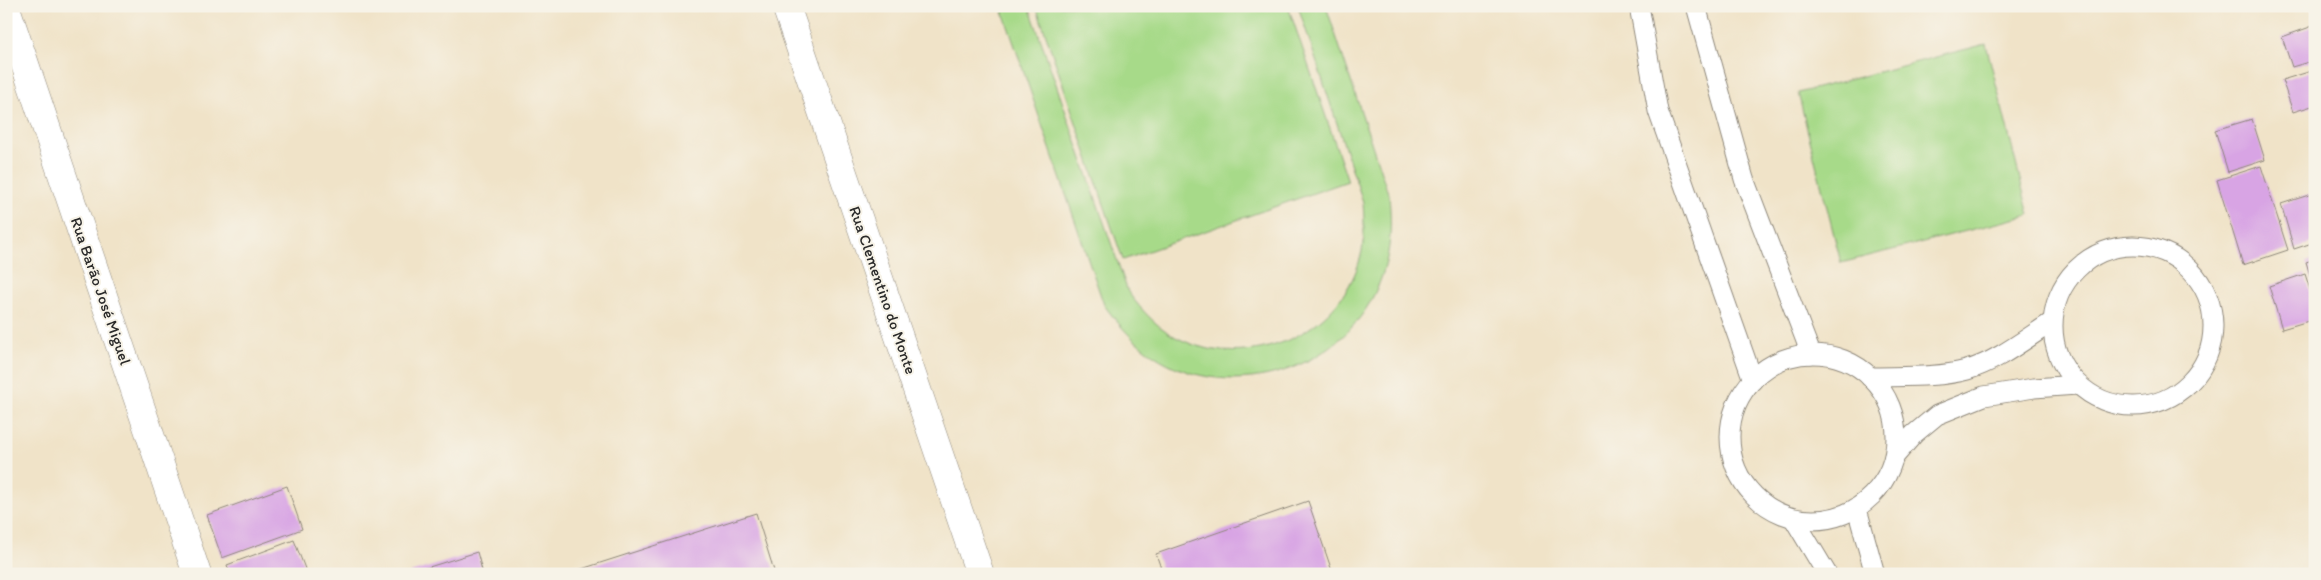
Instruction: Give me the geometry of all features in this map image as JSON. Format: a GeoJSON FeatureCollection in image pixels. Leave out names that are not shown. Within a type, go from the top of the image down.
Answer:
{"type":"FeatureCollection","features":[{"type":"Feature","properties":{"kind":"street","name":"Rua Clementino do Monte"},"geometry":{"type":"LineString","coordinates":[[786,6],[980,574]]}},
{"type":"Feature","properties":{"kind":"street","name":"Rua Barão José Miguel"},"geometry":{"type":"LineString","coordinates":[[6,8],[197,574]]}},
{"type":"Feature","properties":{"kind":"lane"},"geometry":{"type":"LineString","coordinates":[[1638,6],[1658,111],[1752,380]]}},
{"type":"Feature","properties":{"kind":"lane"},"geometry":{"type":"LineString","coordinates":[[1696,6],[1744,179],[1811,354]]}},
{"type":"Feature","properties":{"kind":"lane"},"geometry":{"type":"LineString","coordinates":[[2125,246],[2148,246],[2170,254],[2188,267],[2202,286],[2211,307],[2213,330],[2209,352],[2198,373],[2182,390],[2163,402],[2140,407],[2117,406],[2096,398],[2077,385],[2063,366],[2054,345],[2052,322],[2057,300],[2067,279],[2083,262],[2103,251],[2125,246]]}},
{"type":"Feature","properties":{"kind":"lane"},"geometry":{"type":"LineString","coordinates":[[1870,377],[1942,374],[1968,370],[1994,359],[2052,322]]}},
{"type":"Feature","properties":{"kind":"lane"},"geometry":{"type":"LineString","coordinates":[[1811,354],[1833,356],[1853,364],[1870,377],[1884,393],[1893,414],[1896,435],[1894,457],[1886,478],[1874,495],[1857,509],[1837,518],[1815,521],[1794,519],[1774,511],[1756,498],[1742,481],[1734,462],[1730,440],[1732,418],[1740,398],[1752,380],[1770,366],[1789,357],[1811,354]]}},
{"type":"Feature","properties":{"kind":"lane"},"geometry":{"type":"LineString","coordinates":[[1894,457],[1914,434],[1937,415],[1984,396],[2034,388],[2077,385]]}},
{"type":"Feature","properties":{"kind":"lane"},"geometry":{"type":"LineString","coordinates":[[1857,509],[1875,574]]}},
{"type":"Feature","properties":{"kind":"lane"},"geometry":{"type":"LineString","coordinates":[[1794,519],[1827,574]]}},
{"type":"Feature","properties":{"kind":"green space"},"geometry":{"type":"Polygon","coordinates":[[[1001,6],[1029,6],[1128,292],[1153,320],[1175,337],[1212,350],[1240,351],[1268,347],[1294,337],[1318,322],[1338,302],[1353,279],[1362,251],[1364,232],[1363,202],[1298,6],[1326,6],[1389,196],[1390,242],[1386,264],[1378,286],[1361,316],[1337,341],[1308,360],[1276,373],[1243,379],[1208,377],[1175,367],[1139,344],[1104,305],[1001,6]]]}},
{"type":"Feature","properties":{"kind":"green space"},"geometry":{"type":"Polygon","coordinates":[[[1036,6],[1288,6],[1348,181],[1123,260],[1036,6]]]}},
{"type":"Feature","properties":{"kind":"green space"},"geometry":{"type":"Polygon","coordinates":[[[1986,44],[2029,215],[1841,263],[1798,93],[1986,44]]]}},
{"type":"Feature","properties":{"kind":"building"},"geometry":{"type":"Polygon","coordinates":[[[2313,26],[2315,60],[2292,67],[2282,37],[2313,26]]]}},
{"type":"Feature","properties":{"kind":"building"},"geometry":{"type":"Polygon","coordinates":[[[2315,70],[2315,105],[2293,112],[2282,80],[2315,70]]]}},
{"type":"Feature","properties":{"kind":"building"},"geometry":{"type":"Polygon","coordinates":[[[2252,119],[2265,160],[2228,172],[2215,130],[2252,119]]]}},
{"type":"Feature","properties":{"kind":"building"},"geometry":{"type":"Polygon","coordinates":[[[2261,166],[2288,250],[2243,265],[2217,180],[2261,166]]]}},
{"type":"Feature","properties":{"kind":"building"},"geometry":{"type":"Polygon","coordinates":[[[2315,193],[2315,242],[2294,249],[2281,204],[2315,193]]]}},
{"type":"Feature","properties":{"kind":"building"},"geometry":{"type":"Polygon","coordinates":[[[2315,259],[2315,288],[2314,288],[2306,262],[2315,259]]]}},
{"type":"Feature","properties":{"kind":"building"},"geometry":{"type":"Polygon","coordinates":[[[2305,274],[2315,305],[2315,319],[2282,329],[2269,286],[2305,274]]]}},
{"type":"Feature","properties":{"kind":"building"},"geometry":{"type":"Polygon","coordinates":[[[287,486],[302,529],[222,558],[207,515],[287,486]]]}},
{"type":"Feature","properties":{"kind":"building"},"geometry":{"type":"Polygon","coordinates":[[[1308,501],[1333,574],[1163,574],[1156,554],[1308,501]]]}},
{"type":"Feature","properties":{"kind":"building"},"geometry":{"type":"Polygon","coordinates":[[[756,513],[775,574],[569,574],[569,573],[756,513]]]}},
{"type":"Feature","properties":{"kind":"building"},"geometry":{"type":"Polygon","coordinates":[[[294,540],[307,574],[230,574],[227,565],[294,540]]]}},
{"type":"Feature","properties":{"kind":"building"},"geometry":{"type":"Polygon","coordinates":[[[477,552],[483,574],[410,573],[477,552]]]}}]}
